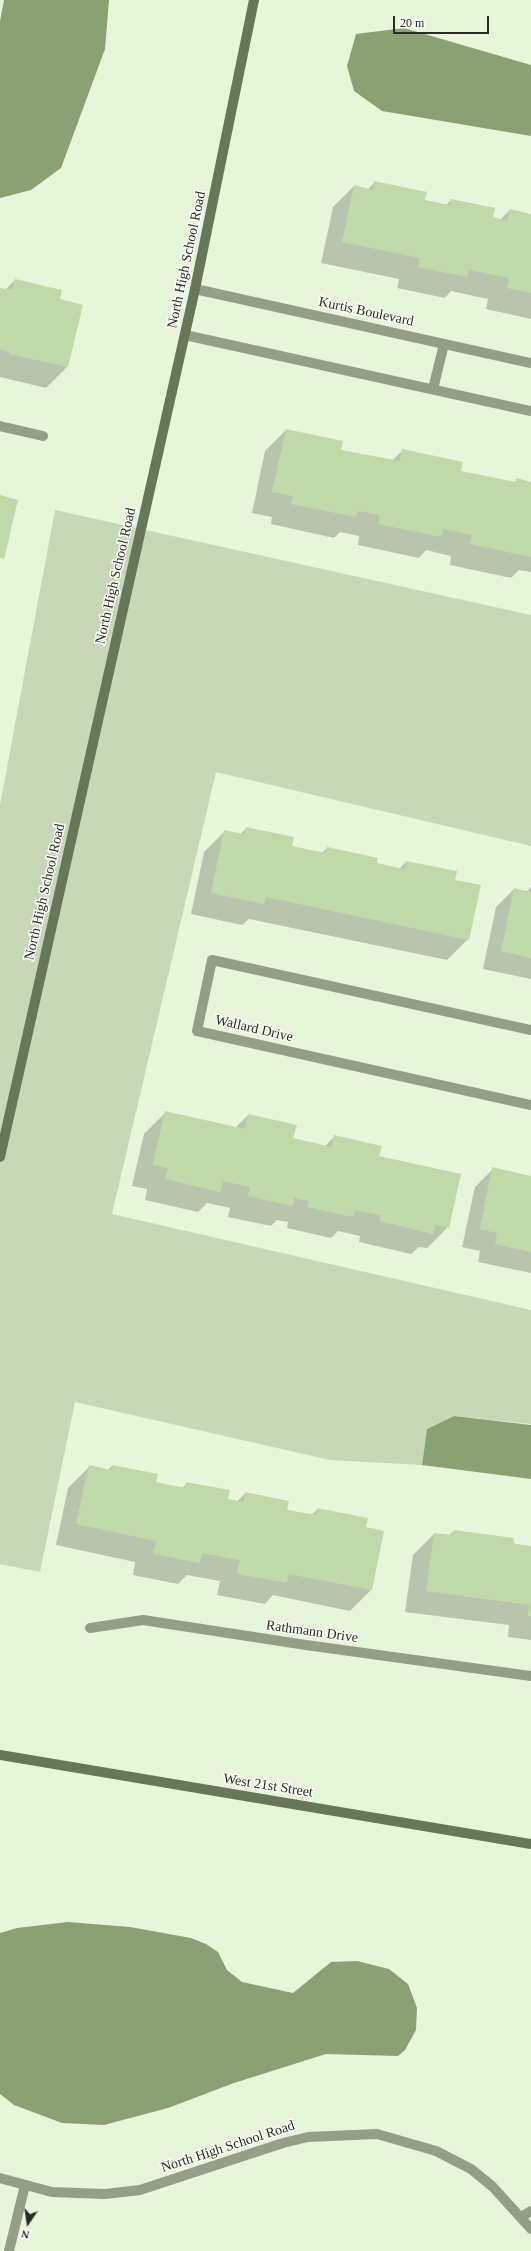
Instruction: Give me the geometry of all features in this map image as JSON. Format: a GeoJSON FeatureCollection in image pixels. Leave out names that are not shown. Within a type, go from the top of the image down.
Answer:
{"type":"FeatureCollection","features":[{"type":"Feature","properties":{"kind":"street","name":"North High School Road"},"geometry":{"type":"LineString","coordinates":[[0,1157],[185,335],[254,0]]}},
{"type":"Feature","properties":{"kind":"street","name":"Kurtis Boulevard"},"geometry":{"type":"LineString","coordinates":[[195,289],[531,363]]}},
{"type":"Feature","properties":{"kind":"street"},"geometry":{"type":"LineString","coordinates":[[185,335],[531,411]]}},
{"type":"Feature","properties":{"kind":"street"},"geometry":{"type":"LineString","coordinates":[[433,389],[444,344]]}},
{"type":"Feature","properties":{"kind":"street"},"geometry":{"type":"LineString","coordinates":[[0,426],[43,436]]}},
{"type":"Feature","properties":{"kind":"street","name":"Wallard Drive"},"geometry":{"type":"LineString","coordinates":[[531,1030],[212,960],[197,1031],[531,1105]]}},
{"type":"Feature","properties":{"kind":"street","name":"Rathmann Drive"},"geometry":{"type":"LineString","coordinates":[[90,1628],[143,1620],[306,1645],[531,1676]]}},
{"type":"Feature","properties":{"kind":"street","name":"West 21st Street"},"geometry":{"type":"LineString","coordinates":[[0,1755],[531,1844]]}},
{"type":"Feature","properties":{"kind":"street","name":"North High School Road"},"geometry":{"type":"LineString","coordinates":[[0,2178],[52,2192],[105,2194],[140,2190],[283,2143],[308,2137],[377,2134],[436,2151],[471,2169],[492,2186],[531,2229]]}},
{"type":"Feature","properties":{"kind":"street"},"geometry":{"type":"LineString","coordinates":[[9,2251],[25,2185]]}},
{"type":"Feature","properties":{"kind":"street"},"geometry":{"type":"LineString","coordinates":[[521,2217],[531,2211]]}},
{"type":"Feature","properties":{"kind":"shaded area"},"geometry":{"type":"Polygon","coordinates":[[[4,0],[109,0],[105,49],[61,168],[31,190],[0,198],[0,21],[4,0]]]}},
{"type":"Feature","properties":{"kind":"shaded area"},"geometry":{"type":"Polygon","coordinates":[[[404,28],[531,65],[531,136],[382,111],[354,91],[347,66],[356,34],[404,28]]]}},
{"type":"Feature","properties":{"kind":"shaded area"},"geometry":{"type":"Polygon","coordinates":[[[55,510],[531,615],[531,846],[216,772],[112,1214],[531,1310],[531,1424],[454,1416],[427,1429],[422,1465],[330,1460],[75,1402],[40,1572],[0,1564],[0,805],[55,510]]]}},
{"type":"Feature","properties":{"kind":"shaded area"},"geometry":{"type":"Polygon","coordinates":[[[454,1416],[531,1425],[531,1479],[422,1465],[427,1429],[454,1416]]]}},
{"type":"Feature","properties":{"kind":"shaded area"},"geometry":{"type":"Polygon","coordinates":[[[68,1922],[130,1927],[191,1938],[206,1944],[218,1952],[227,1970],[242,1982],[293,1993],[331,1962],[357,1961],[389,1969],[408,1984],[417,2008],[416,2030],[405,2050],[398,2056],[326,2054],[234,2083],[168,2108],[104,2125],[62,2123],[14,2105],[0,2094],[0,1933],[17,1928],[68,1922]]]}},
{"type":"Feature","properties":{"kind":"building"},"geometry":{"type":"Polygon","coordinates":[[[374,181],[427,192],[425,200],[450,205],[451,199],[495,208],[493,217],[507,221],[510,209],[531,214],[531,293],[507,288],[509,278],[469,270],[467,277],[418,267],[420,258],[342,242],[354,185],[373,190],[374,181]]]}},
{"type":"Feature","properties":{"kind":"building"},"geometry":{"type":"Polygon","coordinates":[[[15,279],[62,290],[60,299],[83,305],[68,367],[9,354],[9,352],[0,349],[0,288],[12,290],[15,279]]]}},
{"type":"Feature","properties":{"kind":"building"},"geometry":{"type":"Polygon","coordinates":[[[286,429],[343,441],[341,450],[400,461],[402,449],[463,462],[461,471],[516,482],[516,478],[531,482],[531,557],[470,544],[472,535],[443,529],[441,537],[378,524],[380,515],[358,511],[356,517],[291,504],[293,496],[272,492],[286,429]]]}},
{"type":"Feature","properties":{"kind":"building"},"geometry":{"type":"Polygon","coordinates":[[[0,495],[18,500],[4,559],[0,558],[0,495]]]}},
{"type":"Feature","properties":{"kind":"building"},"geometry":{"type":"Polygon","coordinates":[[[246,827],[294,837],[292,846],[325,853],[327,847],[378,858],[377,863],[404,869],[406,861],[457,871],[455,880],[481,885],[469,940],[266,897],[264,904],[211,893],[224,830],[244,834],[246,827]]]}},
{"type":"Feature","properties":{"kind":"building"},"geometry":{"type":"Polygon","coordinates":[[[514,888],[531,892],[531,958],[501,951],[514,888]]]}},
{"type":"Feature","properties":{"kind":"building"},"geometry":{"type":"Polygon","coordinates":[[[165,1111],[245,1129],[248,1114],[297,1125],[293,1138],[331,1147],[334,1135],[382,1146],[379,1156],[461,1174],[449,1228],[435,1225],[433,1234],[379,1221],[381,1215],[355,1210],[353,1217],[307,1207],[309,1201],[294,1198],[293,1206],[248,1196],[250,1187],[223,1181],[220,1192],[165,1179],[168,1168],[153,1165],[165,1111]]]}},
{"type":"Feature","properties":{"kind":"building"},"geometry":{"type":"Polygon","coordinates":[[[492,1167],[531,1176],[531,1252],[495,1244],[497,1233],[480,1229],[492,1167]]]}},
{"type":"Feature","properties":{"kind":"building"},"geometry":{"type":"Polygon","coordinates":[[[89,1465],[111,1470],[112,1465],[158,1474],[156,1482],[185,1488],[186,1482],[230,1490],[228,1499],[243,1502],[245,1492],[289,1501],[287,1510],[316,1515],[317,1508],[368,1518],[366,1527],[384,1531],[372,1590],[289,1574],[287,1583],[237,1574],[240,1560],[202,1553],[200,1563],[153,1554],[156,1541],[76,1524],[89,1465]]]}},
{"type":"Feature","properties":{"kind":"building"},"geometry":{"type":"Polygon","coordinates":[[[454,1530],[514,1538],[514,1544],[531,1546],[531,1616],[528,1616],[530,1605],[426,1591],[434,1533],[453,1535],[454,1530]]]}}]}
